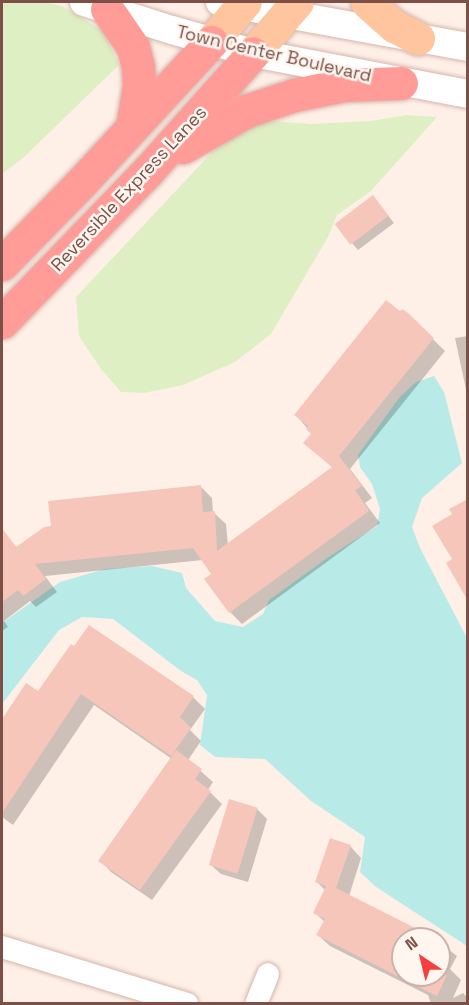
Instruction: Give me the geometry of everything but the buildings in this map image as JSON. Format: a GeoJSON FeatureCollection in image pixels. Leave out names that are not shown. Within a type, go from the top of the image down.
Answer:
{"type":"FeatureCollection","features":[{"type":"Feature","properties":{"kind":"highway"},"geometry":{"type":"LineString","coordinates":[[95,5],[133,47],[138,67],[139,86],[132,127]]}},
{"type":"Feature","properties":{"kind":"highway"},"geometry":{"type":"LineString","coordinates":[[2,264],[211,42]]}},
{"type":"Feature","properties":{"kind":"highway","name":"Reversible Express Lanes"},"geometry":{"type":"LineString","coordinates":[[2,322],[147,172],[253,52]]}},
{"type":"Feature","properties":{"kind":"highway"},"geometry":{"type":"LineString","coordinates":[[147,172],[224,122],[270,102],[320,88],[401,83]]}},
{"type":"Feature","properties":{"kind":"main road"},"geometry":{"type":"LineString","coordinates":[[367,2],[394,26],[418,38]]}},
{"type":"Feature","properties":{"kind":"main road"},"geometry":{"type":"LineString","coordinates":[[211,42],[236,3]]}},
{"type":"Feature","properties":{"kind":"main road"},"geometry":{"type":"LineString","coordinates":[[253,52],[291,8]]}},
{"type":"Feature","properties":{"kind":"street"},"geometry":{"type":"LineString","coordinates":[[236,3],[291,8],[418,38],[468,47]]}},
{"type":"Feature","properties":{"kind":"street","name":"Town Center Boulevard"},"geometry":{"type":"LineString","coordinates":[[95,5],[211,42],[401,83],[468,94]]}},
{"type":"Feature","properties":{"kind":"street"},"geometry":{"type":"LineString","coordinates":[[2,947],[187,1004]]}},
{"type":"Feature","properties":{"kind":"street"},"geometry":{"type":"LineString","coordinates":[[256,1004],[268,974]]}},
{"type":"Feature","properties":{"kind":"green space"},"geometry":{"type":"Polygon","coordinates":[[[2,2],[45,2],[62,6],[103,31],[119,65],[23,158],[2,174],[2,2]]]}},
{"type":"Feature","properties":{"kind":"green space"},"geometry":{"type":"Polygon","coordinates":[[[407,115],[437,117],[371,191],[337,215],[328,237],[271,334],[235,362],[183,385],[144,393],[121,392],[101,369],[79,336],[76,297],[234,129],[255,120],[312,124],[371,121],[407,115]]]}},
{"type":"Feature","properties":{"kind":"water"},"geometry":{"type":"Polygon","coordinates":[[[434,376],[444,392],[462,463],[422,498],[412,527],[420,548],[467,638],[467,946],[451,936],[451,927],[438,927],[376,887],[360,872],[365,837],[311,801],[265,759],[215,757],[200,745],[207,695],[197,680],[181,671],[113,619],[82,617],[59,630],[2,704],[2,623],[60,582],[105,569],[152,566],[182,573],[186,588],[215,621],[243,627],[263,614],[269,600],[330,556],[377,526],[380,509],[372,484],[360,467],[358,455],[399,398],[416,382],[434,376]]]}}]}
